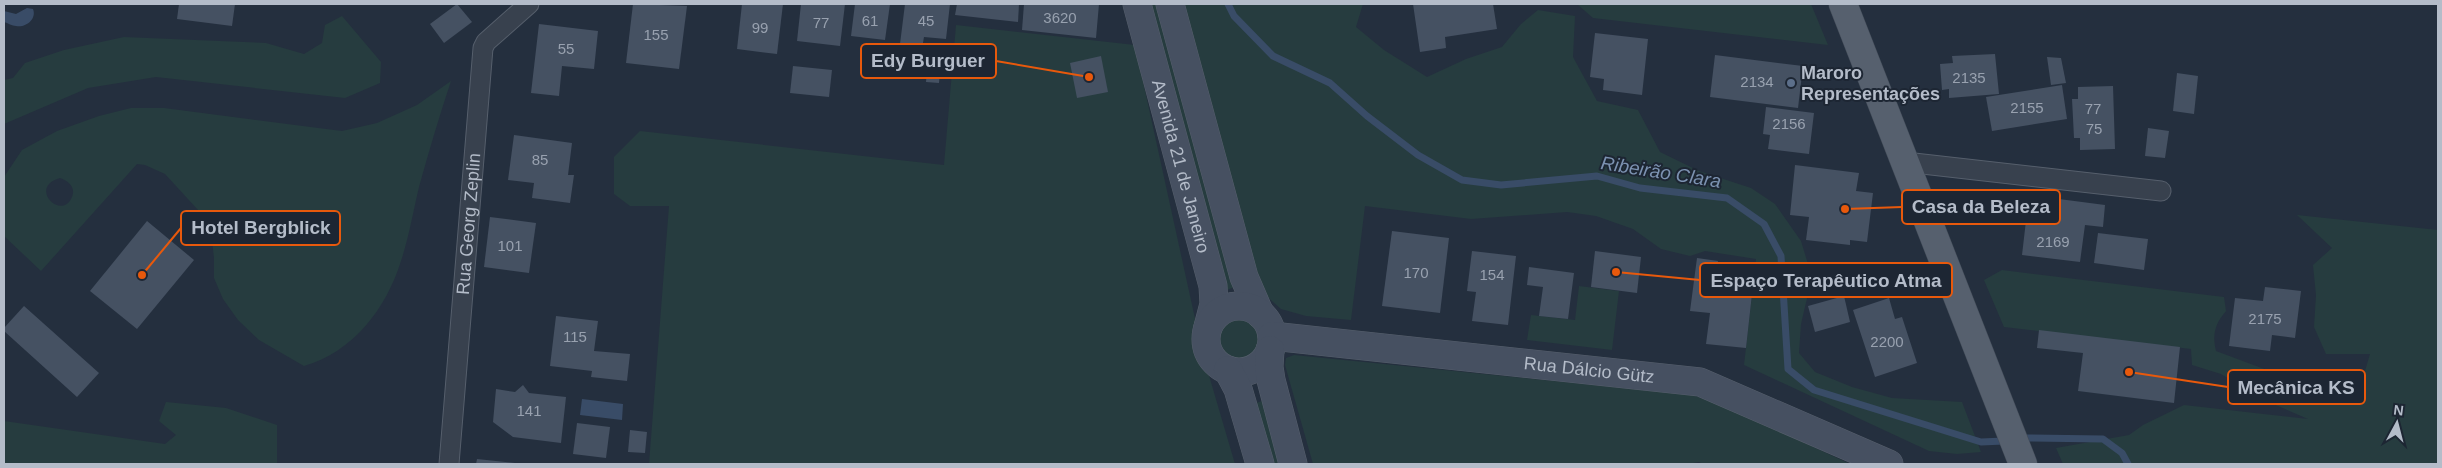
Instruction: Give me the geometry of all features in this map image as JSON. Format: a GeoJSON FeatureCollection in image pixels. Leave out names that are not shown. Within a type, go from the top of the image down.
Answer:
{"type":"FeatureCollection","features":[{"type":"Feature","properties":{"kind":"main road","name":"Avenida 21 de Janeiro"},"geometry":{"type":"LineString","coordinates":[[1137,4],[1213,286],[1214,304],[1208,327]]}},
{"type":"Feature","properties":{"kind":"main road","name":"Avenida 21 de Janeiro"},"geometry":{"type":"LineString","coordinates":[[1170,4],[1244,277],[1267,333],[1271,380],[1293,464]]}},
{"type":"Feature","properties":{"kind":"main road"},"geometry":{"type":"LineString","coordinates":[[1843,4],[2023,464]]}},
{"type":"Feature","properties":{"kind":"main road"},"geometry":{"type":"LineString","coordinates":[[1231,308],[1251,308],[1267,333],[1265,360],[1248,371],[1228,370],[1218,365],[1207,348],[1208,327],[1221,312],[1231,308]]}},
{"type":"Feature","properties":{"kind":"main road","name":"Rua Dálcio Gütz"},"geometry":{"type":"LineString","coordinates":[[1267,333],[1700,382],[1719,388],[1889,464]]}},
{"type":"Feature","properties":{"kind":"main road"},"geometry":{"type":"LineString","coordinates":[[1228,370],[1241,397],[1260,464]]}},
{"type":"Feature","properties":{"kind":"street","name":"Rua Georg Zeplin"},"geometry":{"type":"LineString","coordinates":[[449,464],[483,48],[486,42],[529,4]]}},
{"type":"Feature","properties":{"kind":"street"},"geometry":{"type":"LineString","coordinates":[[1905,162],[2162,191]]}},
{"type":"Feature","properties":{"kind":"green space"},"geometry":{"type":"Polygon","coordinates":[[[1147,4],[1158,4],[1237,286],[1227,290],[1147,4]]]}},
{"type":"Feature","properties":{"kind":"green space"},"geometry":{"type":"Polygon","coordinates":[[[1184,4],[1363,4],[1356,27],[1384,50],[1427,77],[1466,59],[1502,47],[1521,24],[1538,10],[1575,16],[1573,57],[1597,101],[1638,110],[1660,152],[1699,171],[1751,188],[1775,204],[1801,241],[1812,277],[1801,324],[1799,353],[1815,372],[1852,387],[1892,398],[1962,402],[1981,452],[1957,454],[1929,451],[1744,365],[1756,259],[1705,251],[1690,256],[1661,249],[1633,229],[1596,216],[1567,212],[1471,219],[1365,206],[1351,320],[1306,316],[1281,309],[1264,294],[1239,212],[1184,4]]]}},
{"type":"Feature","properties":{"kind":"green space"},"geometry":{"type":"Polygon","coordinates":[[[1577,4],[1811,4],[1828,45],[1593,18],[1577,4]]]}},
{"type":"Feature","properties":{"kind":"green space"},"geometry":{"type":"Polygon","coordinates":[[[342,16],[381,62],[380,83],[345,98],[156,77],[88,88],[4,124],[4,80],[13,78],[25,63],[64,50],[124,37],[266,43],[304,54],[322,43],[325,25],[342,16]]]}},
{"type":"Feature","properties":{"kind":"green space"},"geometry":{"type":"Polygon","coordinates":[[[956,25],[1135,45],[1203,355],[1235,464],[649,464],[669,206],[630,206],[614,194],[614,157],[640,131],[944,165],[956,25]]]}},
{"type":"Feature","properties":{"kind":"green space"},"geometry":{"type":"Polygon","coordinates":[[[451,81],[419,187],[406,243],[395,279],[377,312],[352,339],[322,359],[304,366],[259,340],[238,320],[223,299],[214,278],[210,223],[165,174],[145,165],[137,164],[41,271],[4,236],[4,177],[22,150],[57,131],[99,116],[131,108],[164,108],[342,131],[377,123],[417,105],[451,81]],[[60,178],[51,182],[47,188],[49,200],[60,206],[66,204],[73,195],[73,188],[60,178]]]}},
{"type":"Feature","properties":{"kind":"green space"},"geometry":{"type":"Polygon","coordinates":[[[2297,215],[2438,230],[2438,464],[2063,464],[2056,448],[2129,435],[2143,425],[2184,405],[2308,419],[2264,400],[2221,374],[2192,365],[2191,349],[2004,327],[1984,280],[2002,270],[2224,297],[2226,311],[2215,329],[2216,351],[2275,373],[2298,373],[2333,392],[2362,381],[2370,354],[2326,354],[2314,327],[2316,295],[2313,265],[2332,248],[2297,215]]]}},
{"type":"Feature","properties":{"kind":"green space"},"geometry":{"type":"Polygon","coordinates":[[[1579,286],[1619,291],[1612,350],[1527,340],[1531,315],[1575,320],[1579,286]]]}},
{"type":"Feature","properties":{"kind":"green space"},"geometry":{"type":"Polygon","coordinates":[[[1239,316],[1252,320],[1258,326],[1262,339],[1258,352],[1252,358],[1239,362],[1226,358],[1220,352],[1216,339],[1220,326],[1226,320],[1239,316]]]}},
{"type":"Feature","properties":{"kind":"green space"},"geometry":{"type":"Polygon","coordinates":[[[1294,355],[1693,395],[1740,413],[1850,464],[1703,464],[1699,462],[1687,464],[1313,464],[1285,365],[1286,358],[1294,355]]]}},
{"type":"Feature","properties":{"kind":"green space"},"geometry":{"type":"Polygon","coordinates":[[[1265,400],[1281,464],[1273,464],[1256,403],[1265,400]]]}},
{"type":"Feature","properties":{"kind":"green space"},"geometry":{"type":"Polygon","coordinates":[[[166,402],[226,408],[277,425],[277,464],[4,464],[4,421],[165,444],[176,435],[159,421],[166,402]]]}},
{"type":"Feature","properties":{"kind":"water"},"geometry":{"type":"Polygon","coordinates":[[[27,8],[33,9],[34,13],[32,19],[27,24],[14,26],[4,22],[4,11],[16,14],[27,8]]]}},
{"type":"Feature","properties":{"kind":"water"},"geometry":{"type":"Polygon","coordinates":[[[582,399],[623,404],[622,420],[580,415],[582,399]]]}},
{"type":"Feature","properties":{"kind":"building"},"geometry":{"type":"Polygon","coordinates":[[[179,4],[235,4],[232,26],[177,19],[179,4]]]}},
{"type":"Feature","properties":{"kind":"building"},"geometry":{"type":"Polygon","coordinates":[[[457,4],[472,22],[444,43],[430,24],[457,4]]]}},
{"type":"Feature","properties":{"kind":"building"},"geometry":{"type":"Polygon","coordinates":[[[633,4],[687,6],[679,69],[626,63],[633,4]]]}},
{"type":"Feature","properties":{"kind":"building"},"geometry":{"type":"Polygon","coordinates":[[[742,4],[783,4],[777,54],[737,49],[742,4]]]}},
{"type":"Feature","properties":{"kind":"building"},"geometry":{"type":"Polygon","coordinates":[[[801,4],[845,4],[840,46],[797,41],[801,4]]]}},
{"type":"Feature","properties":{"kind":"building"},"geometry":{"type":"Polygon","coordinates":[[[855,4],[890,4],[885,40],[851,36],[855,4]]]}},
{"type":"Feature","properties":{"kind":"building"},"geometry":{"type":"Polygon","coordinates":[[[905,4],[950,4],[946,39],[924,37],[921,54],[899,52],[905,4]]]}},
{"type":"Feature","properties":{"kind":"building"},"geometry":{"type":"Polygon","coordinates":[[[957,4],[1019,4],[1018,22],[955,15],[957,4]]]}},
{"type":"Feature","properties":{"kind":"building"},"geometry":{"type":"Polygon","coordinates":[[[1024,4],[1099,4],[1096,38],[1022,30],[1024,4]]]}},
{"type":"Feature","properties":{"kind":"building"},"geometry":{"type":"Polygon","coordinates":[[[1413,4],[1493,4],[1497,29],[1445,37],[1446,48],[1420,52],[1413,4]]]}},
{"type":"Feature","properties":{"kind":"building"},"geometry":{"type":"Polygon","coordinates":[[[539,24],[598,31],[594,69],[562,66],[559,96],[531,93],[539,24]]]}},
{"type":"Feature","properties":{"kind":"building"},"geometry":{"type":"Polygon","coordinates":[[[1595,33],[1648,39],[1642,95],[1603,90],[1604,79],[1590,77],[1595,33]]]}},
{"type":"Feature","properties":{"kind":"building"},"geometry":{"type":"Polygon","coordinates":[[[1995,54],[1999,94],[1949,98],[1949,89],[1942,90],[1940,64],[1953,63],[1952,56],[1995,54]]]}},
{"type":"Feature","properties":{"kind":"building"},"geometry":{"type":"Polygon","coordinates":[[[1715,55],[1803,66],[1798,108],[1710,97],[1715,55]]]}},
{"type":"Feature","properties":{"kind":"building"},"geometry":{"type":"Polygon","coordinates":[[[1101,56],[1108,92],[1077,98],[1070,63],[1101,56]]]}},
{"type":"Feature","properties":{"kind":"building"},"geometry":{"type":"Polygon","coordinates":[[[2047,57],[2061,58],[2066,83],[2051,85],[2047,57]]]}},
{"type":"Feature","properties":{"kind":"building"},"geometry":{"type":"Polygon","coordinates":[[[793,66],[832,70],[829,97],[790,93],[793,66]]]}},
{"type":"Feature","properties":{"kind":"building"},"geometry":{"type":"Polygon","coordinates":[[[927,71],[940,72],[939,83],[926,82],[927,71]]]}},
{"type":"Feature","properties":{"kind":"building"},"geometry":{"type":"Polygon","coordinates":[[[2177,73],[2198,76],[2194,114],[2173,111],[2177,73]]]}},
{"type":"Feature","properties":{"kind":"building"},"geometry":{"type":"Polygon","coordinates":[[[2062,85],[2067,119],[1992,131],[1986,97],[2062,85]]]}},
{"type":"Feature","properties":{"kind":"building"},"geometry":{"type":"Polygon","coordinates":[[[2113,86],[2115,149],[2080,150],[2080,138],[2074,138],[2072,99],[2078,99],[2078,87],[2113,86]]]}},
{"type":"Feature","properties":{"kind":"building"},"geometry":{"type":"Polygon","coordinates":[[[1766,107],[1814,113],[1809,154],[1768,149],[1770,135],[1763,134],[1766,107]]]}},
{"type":"Feature","properties":{"kind":"building"},"geometry":{"type":"Polygon","coordinates":[[[2148,128],[2169,131],[2165,158],[2145,156],[2148,128]]]}},
{"type":"Feature","properties":{"kind":"building"},"geometry":{"type":"Polygon","coordinates":[[[514,135],[572,143],[568,175],[574,175],[570,203],[532,198],[534,183],[508,180],[514,135]]]}},
{"type":"Feature","properties":{"kind":"building"},"geometry":{"type":"Polygon","coordinates":[[[1795,165],[1859,173],[1856,191],[1873,193],[1867,242],[1850,240],[1850,245],[1806,240],[1809,217],[1790,215],[1795,165]]]}},
{"type":"Feature","properties":{"kind":"building"},"geometry":{"type":"Polygon","coordinates":[[[2059,199],[2105,205],[2103,227],[2085,225],[2080,262],[2022,255],[2027,212],[2057,216],[2059,199]]]}},
{"type":"Feature","properties":{"kind":"building"},"geometry":{"type":"Polygon","coordinates":[[[490,217],[536,223],[529,273],[484,267],[490,217]]]}},
{"type":"Feature","properties":{"kind":"building"},"geometry":{"type":"Polygon","coordinates":[[[147,221],[194,260],[137,329],[90,291],[147,221]]]}},
{"type":"Feature","properties":{"kind":"building"},"geometry":{"type":"Polygon","coordinates":[[[1392,231],[1449,238],[1440,313],[1382,306],[1392,231]]]}},
{"type":"Feature","properties":{"kind":"building"},"geometry":{"type":"Polygon","coordinates":[[[2098,233],[2148,239],[2144,270],[2094,263],[2098,233]]]}},
{"type":"Feature","properties":{"kind":"building"},"geometry":{"type":"Polygon","coordinates":[[[1472,251],[1516,256],[1508,325],[1472,321],[1476,292],[1467,291],[1472,251]]]}},
{"type":"Feature","properties":{"kind":"building"},"geometry":{"type":"Polygon","coordinates":[[[1595,251],[1641,257],[1637,293],[1591,287],[1595,251]]]}},
{"type":"Feature","properties":{"kind":"building"},"geometry":{"type":"Polygon","coordinates":[[[1697,258],[1718,261],[1714,289],[1752,294],[1746,348],[1706,344],[1710,313],[1690,311],[1697,258]]]}},
{"type":"Feature","properties":{"kind":"building"},"geometry":{"type":"Polygon","coordinates":[[[1529,267],[1574,273],[1568,319],[1539,316],[1543,287],[1527,285],[1529,267]]]}},
{"type":"Feature","properties":{"kind":"building"},"geometry":{"type":"Polygon","coordinates":[[[2265,287],[2301,291],[2295,338],[2272,335],[2270,351],[2229,346],[2235,298],[2263,301],[2265,287]]]}},
{"type":"Feature","properties":{"kind":"building"},"geometry":{"type":"Polygon","coordinates":[[[1844,296],[1850,322],[1815,332],[1808,306],[1844,296]]]}},
{"type":"Feature","properties":{"kind":"building"},"geometry":{"type":"Polygon","coordinates":[[[1889,298],[1895,319],[1902,317],[1917,363],[1875,377],[1853,310],[1889,298]]]}},
{"type":"Feature","properties":{"kind":"building"},"geometry":{"type":"Polygon","coordinates":[[[24,306],[99,373],[77,397],[4,331],[4,328],[24,306]]]}},
{"type":"Feature","properties":{"kind":"building"},"geometry":{"type":"Polygon","coordinates":[[[556,316],[598,321],[594,351],[630,354],[627,381],[591,377],[592,371],[550,366],[556,316]]]}},
{"type":"Feature","properties":{"kind":"building"},"geometry":{"type":"Polygon","coordinates":[[[2039,330],[2180,347],[2174,403],[2078,391],[2083,353],[2037,348],[2039,330]]]}},
{"type":"Feature","properties":{"kind":"building"},"geometry":{"type":"Polygon","coordinates":[[[523,385],[529,393],[566,397],[561,443],[513,437],[493,422],[496,389],[515,392],[523,385]]]}},
{"type":"Feature","properties":{"kind":"building"},"geometry":{"type":"Polygon","coordinates":[[[577,423],[610,427],[606,458],[573,454],[577,423]]]}},
{"type":"Feature","properties":{"kind":"building"},"geometry":{"type":"Polygon","coordinates":[[[630,430],[647,432],[645,453],[628,452],[630,430]]]}},
{"type":"Feature","properties":{"kind":"building"},"geometry":{"type":"Polygon","coordinates":[[[477,459],[515,463],[515,464],[476,464],[477,459]]]}},
{"type":"Feature","properties":{"kind":"waterway","name":"Ribeirão Clara"},"geometry":{"type":"LineString","coordinates":[[1228,4],[1234,16],[1273,56],[1330,83],[1367,116],[1418,155],[1462,180],[1501,185],[1597,176],[1640,188],[1727,198],[1764,224],[1781,256],[1788,369],[1814,390],[1981,442],[2004,441]]}},
{"type":"Feature","properties":{"kind":"waterway","name":"Ribeirão Clara"},"geometry":{"type":"LineString","coordinates":[[2026,438],[2103,439],[2122,453],[2128,464]]}},
{"type":"Feature","properties":{"kind":"place","name":"Edy Burguer"},"geometry":{"type":"Point","coordinates":[1089,77]}},
{"type":"Feature","properties":{"kind":"place","name":"Maroro Representações"},"geometry":{"type":"Point","coordinates":[1791,83]}},
{"type":"Feature","properties":{"kind":"place","name":"Casa da Beleza"},"geometry":{"type":"Point","coordinates":[1845,209]}},
{"type":"Feature","properties":{"kind":"place","name":"Espaço Terapêutico Atma"},"geometry":{"type":"Point","coordinates":[1616,272]}},
{"type":"Feature","properties":{"kind":"place","name":"Hotel Bergblick"},"geometry":{"type":"Point","coordinates":[142,275]}},
{"type":"Feature","properties":{"kind":"place","name":"Mecânica KS"},"geometry":{"type":"Point","coordinates":[2129,372]}}]}
